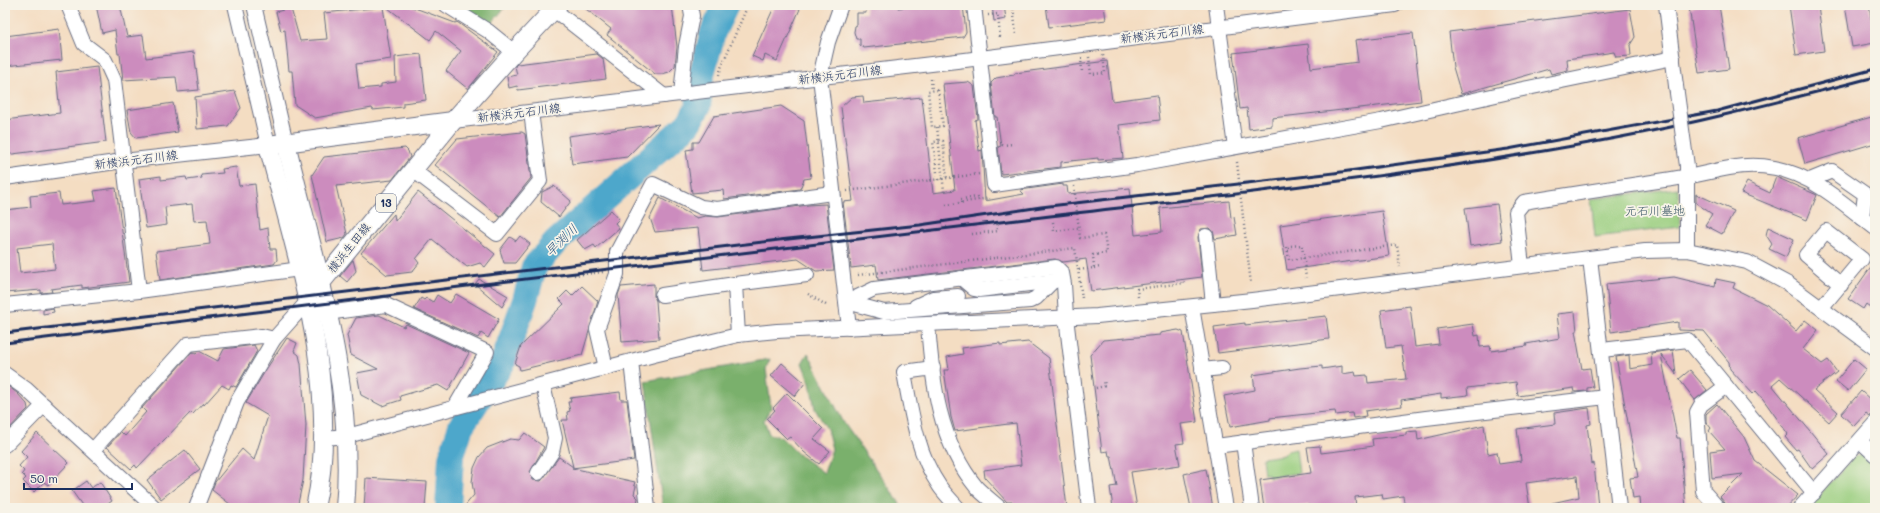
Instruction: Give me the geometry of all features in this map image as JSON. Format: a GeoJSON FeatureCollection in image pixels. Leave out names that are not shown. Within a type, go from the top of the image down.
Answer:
{"type":"FeatureCollection","features":[{"type":"Feature","properties":{"kind":"main road","name":"横浜生田線"},"geometry":{"type":"LineString","coordinates":[[345,508],[348,476],[347,436],[341,385],[320,284],[453,121],[556,7]]}},
{"type":"Feature","properties":{"kind":"main road","name":"新横浜元石川線"},"geometry":{"type":"LineString","coordinates":[[277,144],[453,121]]}},
{"type":"Feature","properties":{"kind":"main road"},"geometry":{"type":"LineString","coordinates":[[277,144],[307,302],[323,406],[324,438],[321,474],[314,508]]}},
{"type":"Feature","properties":{"kind":"main road"},"geometry":{"type":"LineString","coordinates":[[277,144],[320,284]]}},
{"type":"Feature","properties":{"kind":"street"},"geometry":{"type":"LineString","coordinates":[[68,5],[84,44],[105,60],[114,80],[139,291]]}},
{"type":"Feature","properties":{"kind":"street"},"geometry":{"type":"LineString","coordinates":[[235,5],[277,144]]}},
{"type":"Feature","properties":{"kind":"street"},"geometry":{"type":"LineString","coordinates":[[254,5],[277,144]]}},
{"type":"Feature","properties":{"kind":"street"},"geometry":{"type":"LineString","coordinates":[[446,5],[488,32],[514,52]]}},
{"type":"Feature","properties":{"kind":"street"},"geometry":{"type":"LineString","coordinates":[[682,94],[686,46],[692,16],[690,5]]}},
{"type":"Feature","properties":{"kind":"street"},"geometry":{"type":"LineString","coordinates":[[841,5],[828,42],[820,77],[839,192],[849,328]]}},
{"type":"Feature","properties":{"kind":"street"},"geometry":{"type":"LineString","coordinates":[[974,5],[994,185],[1137,165],[1381,121],[1518,90],[1673,58]]}},
{"type":"Feature","properties":{"kind":"street"},"geometry":{"type":"LineString","coordinates":[[1216,5],[1235,147]]}},
{"type":"Feature","properties":{"kind":"street","name":"新横浜元石川線"},"geometry":{"type":"LineString","coordinates":[[453,121],[716,90],[1395,5]]}},
{"type":"Feature","properties":{"kind":"street"},"geometry":{"type":"LineString","coordinates":[[1666,5],[1687,171],[1687,250]]}},
{"type":"Feature","properties":{"kind":"street"},"geometry":{"type":"LineString","coordinates":[[556,7],[664,96]]}},
{"type":"Feature","properties":{"kind":"street"},"geometry":{"type":"LineString","coordinates":[[413,170],[497,234],[540,181],[531,112]]}},
{"type":"Feature","properties":{"kind":"street","name":"新横浜元石川線"},"geometry":{"type":"LineString","coordinates":[[5,178],[123,161],[277,144]]}},
{"type":"Feature","properties":{"kind":"street"},"geometry":{"type":"LineString","coordinates":[[1522,266],[1516,212],[1524,202],[1687,171],[1728,166],[1754,165],[1776,168],[1810,180],[1830,192],[1875,228]]}},
{"type":"Feature","properties":{"kind":"street"},"geometry":{"type":"LineString","coordinates":[[1810,180],[1832,170],[1863,192],[1866,198],[1862,218]]}},
{"type":"Feature","properties":{"kind":"street"},"geometry":{"type":"LineString","coordinates":[[606,368],[597,329],[617,270],[617,252],[653,184],[701,207],[717,209],[839,192]]}},
{"type":"Feature","properties":{"kind":"street"},"geometry":{"type":"LineString","coordinates":[[1206,236],[1213,304]]}},
{"type":"Feature","properties":{"kind":"street"},"geometry":{"type":"LineString","coordinates":[[324,438],[347,436],[738,335],[1097,316],[1192,307],[1645,251],[1687,250],[1746,262],[1788,284],[1822,307],[1875,348]]}},
{"type":"Feature","properties":{"kind":"street"},"geometry":{"type":"LineString","coordinates":[[1590,258],[1602,350],[1619,508]]}},
{"type":"Feature","properties":{"kind":"street"},"geometry":{"type":"LineString","coordinates":[[5,305],[139,291],[300,270]]}},
{"type":"Feature","properties":{"kind":"street"},"geometry":{"type":"LineString","coordinates":[[662,295],[807,275]]}},
{"type":"Feature","properties":{"kind":"street"},"geometry":{"type":"LineString","coordinates":[[846,302],[874,289],[961,278],[974,289],[979,290],[1058,283]]}},
{"type":"Feature","properties":{"kind":"street"},"geometry":{"type":"LineString","coordinates":[[846,302],[884,312],[1030,300],[1036,298],[1058,283]]}},
{"type":"Feature","properties":{"kind":"street"},"geometry":{"type":"LineString","coordinates":[[1058,283],[1066,317],[1089,508]]}},
{"type":"Feature","properties":{"kind":"street"},"geometry":{"type":"LineString","coordinates":[[735,284],[738,335]]}},
{"type":"Feature","properties":{"kind":"street"},"geometry":{"type":"LineString","coordinates":[[1822,307],[1841,285]]}},
{"type":"Feature","properties":{"kind":"street"},"geometry":{"type":"LineString","coordinates":[[196,508],[237,402],[274,339],[307,302]]}},
{"type":"Feature","properties":{"kind":"street"},"geometry":{"type":"LineString","coordinates":[[327,313],[386,305],[487,352],[456,407]]}},
{"type":"Feature","properties":{"kind":"street"},"geometry":{"type":"LineString","coordinates":[[1192,307],[1226,508]]}},
{"type":"Feature","properties":{"kind":"street"},"geometry":{"type":"LineString","coordinates":[[928,324],[938,406],[944,430],[954,452],[978,488],[1000,508]]}},
{"type":"Feature","properties":{"kind":"street"},"geometry":{"type":"LineString","coordinates":[[93,450],[188,344],[262,336],[274,339]]}},
{"type":"Feature","properties":{"kind":"street"},"geometry":{"type":"LineString","coordinates":[[1602,350],[1688,340],[1814,493]]}},
{"type":"Feature","properties":{"kind":"street"},"geometry":{"type":"LineString","coordinates":[[631,362],[648,508]]}},
{"type":"Feature","properties":{"kind":"street"},"geometry":{"type":"LineString","coordinates":[[933,368],[904,372],[914,425],[924,456],[940,487],[958,508]]}},
{"type":"Feature","properties":{"kind":"street"},"geometry":{"type":"LineString","coordinates":[[1202,370],[1222,368]]}},
{"type":"Feature","properties":{"kind":"street"},"geometry":{"type":"LineString","coordinates":[[5,374],[44,405],[155,508]]}},
{"type":"Feature","properties":{"kind":"street"},"geometry":{"type":"LineString","coordinates":[[538,473],[552,452],[555,438],[543,385]]}},
{"type":"Feature","properties":{"kind":"street"},"geometry":{"type":"LineString","coordinates":[[1718,508],[1703,491],[1697,412],[1701,405],[1726,386]]}},
{"type":"Feature","properties":{"kind":"street"},"geometry":{"type":"LineString","coordinates":[[1216,446],[1606,397]]}},
{"type":"Feature","properties":{"kind":"street"},"geometry":{"type":"LineString","coordinates":[[5,445],[44,405]]}},
{"type":"Feature","properties":{"kind":"street"},"geometry":{"type":"LineString","coordinates":[[1800,508],[1875,423]]}},
{"type":"Feature","properties":{"kind":"street"},"geometry":{"type":"LineString","coordinates":[[1860,441],[1875,454]]}},
{"type":"Feature","properties":{"kind":"street"},"geometry":{"type":"LineString","coordinates":[[1242,442],[1252,508]]}},
{"type":"Feature","properties":{"kind":"path"},"geometry":{"type":"LineString","coordinates":[[716,90],[722,65],[748,5]]}},
{"type":"Feature","properties":{"kind":"path"},"geometry":{"type":"LineString","coordinates":[[1013,5],[1016,35]]}},
{"type":"Feature","properties":{"kind":"path"},"geometry":{"type":"LineString","coordinates":[[985,16],[998,14],[1000,37]]}},
{"type":"Feature","properties":{"kind":"path"},"geometry":{"type":"LineString","coordinates":[[1081,54],[1082,72]]}},
{"type":"Feature","properties":{"kind":"path"},"geometry":{"type":"LineString","coordinates":[[1089,57],[1091,74],[1106,73],[1104,62]]}},
{"type":"Feature","properties":{"kind":"path"},"geometry":{"type":"LineString","coordinates":[[931,79],[932,91]]}},
{"type":"Feature","properties":{"kind":"path"},"geometry":{"type":"LineString","coordinates":[[938,90],[942,126],[937,127],[932,127],[928,91],[938,90]]}},
{"type":"Feature","properties":{"kind":"path"},"geometry":{"type":"LineString","coordinates":[[937,127],[944,191]]}},
{"type":"Feature","properties":{"kind":"path"},"geometry":{"type":"LineString","coordinates":[[938,180],[933,142],[938,141],[944,141],[947,179]]}},
{"type":"Feature","properties":{"kind":"path"},"geometry":{"type":"LineString","coordinates":[[1002,146],[1014,144]]}},
{"type":"Feature","properties":{"kind":"path"},"geometry":{"type":"LineString","coordinates":[[1237,162],[1251,284]]}},
{"type":"Feature","properties":{"kind":"path"},"geometry":{"type":"LineString","coordinates":[[839,192],[984,174]]}},
{"type":"Feature","properties":{"kind":"path"},"geometry":{"type":"LineString","coordinates":[[1067,187],[1075,186],[1080,238],[1104,235],[1106,253],[1093,255],[1094,268]]}},
{"type":"Feature","properties":{"kind":"path"},"geometry":{"type":"LineString","coordinates":[[946,205],[961,203],[961,199],[978,197],[979,200],[994,198]]}},
{"type":"Feature","properties":{"kind":"path"},"geometry":{"type":"LineString","coordinates":[[972,234],[998,231],[997,222]]}},
{"type":"Feature","properties":{"kind":"path"},"geometry":{"type":"LineString","coordinates":[[1053,222],[1054,231],[1079,228]]}},
{"type":"Feature","properties":{"kind":"path"},"geometry":{"type":"LineString","coordinates":[[942,227],[948,227]]}},
{"type":"Feature","properties":{"kind":"path"},"geometry":{"type":"LineString","coordinates":[[1068,243],[1069,249]]}},
{"type":"Feature","properties":{"kind":"path"},"geometry":{"type":"LineString","coordinates":[[1288,251],[1290,251],[1290,246],[1302,245],[1306,278]]}},
{"type":"Feature","properties":{"kind":"path"},"geometry":{"type":"LineString","coordinates":[[1287,247],[1289,260],[1397,245],[1400,267]]}},
{"type":"Feature","properties":{"kind":"path"},"geometry":{"type":"LineString","coordinates":[[1078,270],[1100,267]]}},
{"type":"Feature","properties":{"kind":"path"},"geometry":{"type":"LineString","coordinates":[[574,275],[617,270]]}},
{"type":"Feature","properties":{"kind":"path"},"geometry":{"type":"LineString","coordinates":[[1138,297],[1137,289],[1184,283],[1183,280]]}},
{"type":"Feature","properties":{"kind":"path"},"geometry":{"type":"LineString","coordinates":[[808,294],[826,305]]}},
{"type":"Feature","properties":{"kind":"path"},"geometry":{"type":"LineString","coordinates":[[1096,388],[1105,386],[1104,381]]}},
{"type":"Feature","properties":{"kind":"green space"},"geometry":{"type":"Polygon","coordinates":[[[457,5],[507,5],[490,25],[457,5]]]}},
{"type":"Feature","properties":{"kind":"green space","name":"元石川墓地"},"geometry":{"type":"Polygon","coordinates":[[[1678,188],[1680,227],[1595,237],[1591,199],[1678,188]]]}},
{"type":"Feature","properties":{"kind":"green space"},"geometry":{"type":"Polygon","coordinates":[[[808,353],[844,423],[903,508],[663,508],[645,381],[770,359],[766,369],[771,408],[764,420],[769,434],[781,437],[798,454],[824,473],[832,449],[827,429],[815,409],[810,383],[802,363],[808,353]]]}},
{"type":"Feature","properties":{"kind":"green space"},"geometry":{"type":"Polygon","coordinates":[[[1296,449],[1299,473],[1269,477],[1269,474],[1264,474],[1262,458],[1284,455],[1287,451],[1296,449]]]}},
{"type":"Feature","properties":{"kind":"green space"},"geometry":{"type":"Polygon","coordinates":[[[1862,454],[1875,466],[1875,508],[1807,508],[1854,457],[1862,454]]]}},
{"type":"Feature","properties":{"kind":"building"},"geometry":{"type":"Polygon","coordinates":[[[96,5],[120,5],[127,37],[143,35],[146,58],[194,52],[199,90],[178,92],[176,77],[123,80],[115,30],[102,33],[96,5]]]}},
{"type":"Feature","properties":{"kind":"building"},"geometry":{"type":"Polygon","coordinates":[[[283,5],[290,5],[300,41],[327,39],[324,13],[383,7],[391,59],[356,64],[359,89],[381,87],[381,84],[396,82],[395,57],[421,54],[426,100],[403,103],[403,107],[373,110],[372,108],[315,118],[295,105],[292,71],[289,71],[285,30],[281,31],[276,12],[283,10],[283,5]]]}},
{"type":"Feature","properties":{"kind":"building"},"geometry":{"type":"Polygon","coordinates":[[[384,5],[407,5],[455,23],[457,22],[498,52],[468,89],[446,71],[461,51],[436,31],[430,40],[384,5]]]}},
{"type":"Feature","properties":{"kind":"building"},"geometry":{"type":"Polygon","coordinates":[[[581,5],[672,5],[677,47],[675,66],[669,72],[655,74],[607,35],[611,29],[581,5]]]}},
{"type":"Feature","properties":{"kind":"building"},"geometry":{"type":"Polygon","coordinates":[[[775,5],[791,5],[800,9],[777,61],[765,55],[763,61],[752,56],[775,5]]]}},
{"type":"Feature","properties":{"kind":"building"},"geometry":{"type":"Polygon","coordinates":[[[865,5],[897,5],[898,8],[922,5],[963,5],[966,32],[963,37],[864,48],[860,45],[860,39],[856,39],[854,32],[855,26],[857,25],[857,13],[866,13],[865,5]]]}},
{"type":"Feature","properties":{"kind":"building"},"geometry":{"type":"Polygon","coordinates":[[[992,5],[1004,5],[1006,19],[994,21],[992,5]]]}},
{"type":"Feature","properties":{"kind":"building"},"geometry":{"type":"Polygon","coordinates":[[[1046,5],[1104,5],[1106,20],[1049,27],[1046,5]]]}},
{"type":"Feature","properties":{"kind":"building"},"geometry":{"type":"Polygon","coordinates":[[[1719,5],[1729,69],[1699,73],[1689,7],[1719,5]]]}},
{"type":"Feature","properties":{"kind":"building"},"geometry":{"type":"Polygon","coordinates":[[[1789,5],[1818,5],[1824,51],[1796,55],[1789,5]]]}},
{"type":"Feature","properties":{"kind":"building"},"geometry":{"type":"Polygon","coordinates":[[[1845,5],[1869,5],[1875,43],[1852,47],[1845,5]]]}},
{"type":"Feature","properties":{"kind":"building"},"geometry":{"type":"Polygon","coordinates":[[[1630,9],[1635,37],[1630,45],[1631,56],[1616,57],[1614,52],[1567,59],[1568,70],[1551,74],[1549,69],[1461,94],[1453,67],[1449,32],[1630,9]]]}},
{"type":"Feature","properties":{"kind":"building"},"geometry":{"type":"Polygon","coordinates":[[[59,29],[62,60],[5,66],[5,36],[59,29]]]}},
{"type":"Feature","properties":{"kind":"building"},"geometry":{"type":"Polygon","coordinates":[[[1413,33],[1421,101],[1272,118],[1272,126],[1249,129],[1247,108],[1240,109],[1233,53],[1308,44],[1311,68],[1358,62],[1355,40],[1413,33]]]}},
{"type":"Feature","properties":{"kind":"building"},"geometry":{"type":"Polygon","coordinates":[[[597,54],[603,59],[606,79],[518,90],[517,86],[509,88],[507,77],[517,75],[515,66],[517,64],[597,54]]]}},
{"type":"Feature","properties":{"kind":"building"},"geometry":{"type":"Polygon","coordinates":[[[1107,61],[1112,101],[1157,95],[1160,120],[1119,125],[1123,158],[1098,160],[1098,158],[1061,162],[1061,167],[1001,174],[998,147],[1001,146],[997,117],[995,117],[991,83],[996,78],[1014,75],[1015,73],[1107,61]]]}},
{"type":"Feature","properties":{"kind":"building"},"geometry":{"type":"Polygon","coordinates":[[[97,67],[106,142],[5,155],[5,120],[60,113],[56,72],[97,67]]]}},
{"type":"Feature","properties":{"kind":"building"},"geometry":{"type":"Polygon","coordinates":[[[968,82],[974,86],[978,119],[975,120],[979,151],[982,150],[985,201],[1024,194],[1020,190],[1063,184],[1063,186],[1067,186],[1068,194],[1130,188],[1135,235],[1162,232],[1160,208],[1229,201],[1231,218],[1234,217],[1237,235],[1215,239],[1213,231],[1210,228],[1201,229],[1198,237],[1202,277],[1091,291],[1086,259],[1063,262],[1055,259],[878,280],[876,265],[851,268],[843,202],[853,201],[841,107],[852,97],[863,96],[864,103],[922,97],[933,193],[955,190],[943,84],[968,82]]]}},
{"type":"Feature","properties":{"kind":"building"},"geometry":{"type":"Polygon","coordinates":[[[235,91],[241,108],[228,126],[197,129],[195,97],[235,91]]]}},
{"type":"Feature","properties":{"kind":"building"},"geometry":{"type":"Polygon","coordinates":[[[173,103],[178,132],[136,138],[131,132],[127,110],[173,103]]]}},
{"type":"Feature","properties":{"kind":"building"},"geometry":{"type":"Polygon","coordinates":[[[781,106],[804,121],[811,178],[804,179],[800,189],[724,199],[723,190],[692,193],[686,150],[693,149],[693,142],[699,142],[714,116],[781,106]]]}},
{"type":"Feature","properties":{"kind":"building"},"geometry":{"type":"Polygon","coordinates":[[[1875,116],[1875,143],[1805,164],[1798,138],[1875,116]]]}},
{"type":"Feature","properties":{"kind":"building"},"geometry":{"type":"Polygon","coordinates":[[[659,124],[627,157],[572,164],[568,136],[659,124]]]}},
{"type":"Feature","properties":{"kind":"building"},"geometry":{"type":"Polygon","coordinates":[[[522,132],[525,134],[531,178],[500,217],[435,165],[457,139],[522,132]]]}},
{"type":"Feature","properties":{"kind":"building"},"geometry":{"type":"Polygon","coordinates":[[[405,148],[410,157],[392,180],[336,186],[347,234],[344,238],[327,242],[312,175],[324,157],[405,148]]]}},
{"type":"Feature","properties":{"kind":"building"},"geometry":{"type":"Polygon","coordinates":[[[236,167],[239,186],[255,184],[260,230],[268,228],[270,249],[276,249],[277,260],[274,264],[160,280],[156,251],[210,244],[207,220],[194,221],[192,204],[165,207],[167,225],[146,228],[139,179],[161,176],[161,180],[186,177],[187,180],[202,178],[201,175],[223,173],[222,169],[236,167]]]}},
{"type":"Feature","properties":{"kind":"building"},"geometry":{"type":"Polygon","coordinates":[[[1776,177],[1817,195],[1807,220],[1741,193],[1747,182],[1770,193],[1776,177]]]}},
{"type":"Feature","properties":{"kind":"building"},"geometry":{"type":"Polygon","coordinates":[[[554,186],[571,201],[559,217],[541,202],[542,192],[554,186]]]}},
{"type":"Feature","properties":{"kind":"building"},"geometry":{"type":"Polygon","coordinates":[[[116,188],[129,282],[82,288],[82,285],[51,289],[52,292],[41,293],[41,290],[5,293],[5,210],[31,207],[30,196],[59,193],[61,205],[96,201],[94,191],[116,188]],[[52,244],[17,248],[20,273],[55,269],[52,244]]]}},
{"type":"Feature","properties":{"kind":"building"},"geometry":{"type":"Polygon","coordinates":[[[418,192],[495,254],[485,267],[480,263],[467,267],[432,239],[416,259],[419,263],[412,272],[387,275],[361,253],[394,214],[395,221],[418,192]]]}},
{"type":"Feature","properties":{"kind":"building"},"geometry":{"type":"Polygon","coordinates":[[[1696,194],[1734,211],[1722,234],[1705,225],[1712,214],[1696,203],[1696,194]]]}},
{"type":"Feature","properties":{"kind":"building"},"geometry":{"type":"Polygon","coordinates":[[[660,198],[697,218],[705,216],[718,217],[826,204],[834,270],[816,271],[798,259],[703,270],[698,228],[655,232],[650,218],[660,198]]]}},
{"type":"Feature","properties":{"kind":"building"},"geometry":{"type":"Polygon","coordinates":[[[1497,204],[1502,241],[1470,246],[1465,208],[1497,204]]]}},
{"type":"Feature","properties":{"kind":"building"},"geometry":{"type":"Polygon","coordinates":[[[611,210],[619,219],[615,223],[619,228],[596,248],[594,245],[585,250],[577,240],[611,210]]]}},
{"type":"Feature","properties":{"kind":"building"},"geometry":{"type":"Polygon","coordinates":[[[1382,211],[1389,256],[1287,270],[1280,225],[1382,211]]]}},
{"type":"Feature","properties":{"kind":"building"},"geometry":{"type":"Polygon","coordinates":[[[1768,227],[1794,239],[1786,257],[1769,249],[1772,244],[1766,235],[1768,227]]]}},
{"type":"Feature","properties":{"kind":"building"},"geometry":{"type":"Polygon","coordinates":[[[520,236],[530,244],[515,263],[504,263],[500,250],[510,237],[516,241],[520,236]]]}},
{"type":"Feature","properties":{"kind":"building"},"geometry":{"type":"Polygon","coordinates":[[[353,260],[356,271],[347,282],[340,276],[353,260]]]}},
{"type":"Feature","properties":{"kind":"building"},"geometry":{"type":"Polygon","coordinates":[[[1875,261],[1875,311],[1866,304],[1863,309],[1848,299],[1875,261]]]}},
{"type":"Feature","properties":{"kind":"building"},"geometry":{"type":"Polygon","coordinates":[[[1674,277],[1715,287],[1716,279],[1735,283],[1733,288],[1767,305],[1796,331],[1805,320],[1818,330],[1803,349],[1822,364],[1828,360],[1837,372],[1814,390],[1838,412],[1829,422],[1780,378],[1772,385],[1829,454],[1812,469],[1798,449],[1796,450],[1785,437],[1788,434],[1763,399],[1756,391],[1753,394],[1730,369],[1729,362],[1704,331],[1678,330],[1678,322],[1611,332],[1606,284],[1674,277]]]}},
{"type":"Feature","properties":{"kind":"building"},"geometry":{"type":"Polygon","coordinates":[[[479,279],[508,296],[502,307],[475,284],[479,279]]]}},
{"type":"Feature","properties":{"kind":"building"},"geometry":{"type":"Polygon","coordinates":[[[654,284],[659,339],[622,342],[618,295],[621,287],[654,284]]]}},
{"type":"Feature","properties":{"kind":"building"},"geometry":{"type":"Polygon","coordinates":[[[582,286],[598,301],[582,355],[520,370],[519,366],[515,364],[521,346],[564,304],[559,299],[567,291],[572,296],[582,286]]]}},
{"type":"Feature","properties":{"kind":"building"},"geometry":{"type":"Polygon","coordinates":[[[456,294],[499,319],[488,338],[481,333],[478,338],[414,309],[421,298],[424,300],[426,298],[433,302],[437,295],[450,303],[456,294]]]}},
{"type":"Feature","properties":{"kind":"building"},"geometry":{"type":"Polygon","coordinates":[[[1410,306],[1415,347],[1439,344],[1437,329],[1473,324],[1475,336],[1479,335],[1480,347],[1490,346],[1491,351],[1527,346],[1526,344],[1560,338],[1557,314],[1575,312],[1577,331],[1575,331],[1582,369],[1590,368],[1593,387],[1587,388],[1587,391],[1575,392],[1574,388],[1518,396],[1516,382],[1467,388],[1468,395],[1441,398],[1441,394],[1401,400],[1402,406],[1365,411],[1366,416],[1353,418],[1352,413],[1336,415],[1335,411],[1270,418],[1270,420],[1230,427],[1224,396],[1255,390],[1253,375],[1300,368],[1322,366],[1322,369],[1342,366],[1342,374],[1355,372],[1356,376],[1367,375],[1368,383],[1406,379],[1401,346],[1386,348],[1381,310],[1410,306]]]}},
{"type":"Feature","properties":{"kind":"building"},"geometry":{"type":"Polygon","coordinates":[[[53,308],[54,312],[43,314],[43,310],[53,308]]]}},
{"type":"Feature","properties":{"kind":"building"},"geometry":{"type":"Polygon","coordinates":[[[379,315],[404,327],[406,324],[469,353],[448,391],[438,385],[400,396],[401,400],[382,406],[361,395],[357,373],[378,369],[351,355],[347,335],[356,318],[379,315]]]}},
{"type":"Feature","properties":{"kind":"building"},"geometry":{"type":"Polygon","coordinates":[[[1326,316],[1329,339],[1218,353],[1214,327],[1326,316]]]}},
{"type":"Feature","properties":{"kind":"building"},"geometry":{"type":"Polygon","coordinates":[[[1178,330],[1183,332],[1197,422],[1181,424],[1184,443],[1176,444],[1180,465],[1131,472],[1137,508],[1113,508],[1110,487],[1117,486],[1111,456],[1109,456],[1108,451],[1102,452],[1090,355],[1103,340],[1160,335],[1160,333],[1178,330]]]}},
{"type":"Feature","properties":{"kind":"building"},"geometry":{"type":"Polygon","coordinates":[[[287,338],[297,343],[294,351],[299,355],[301,364],[306,425],[303,480],[297,508],[235,508],[212,490],[215,482],[242,449],[254,460],[268,416],[246,403],[287,338]]]}},
{"type":"Feature","properties":{"kind":"building"},"geometry":{"type":"Polygon","coordinates":[[[1028,342],[1049,358],[1067,508],[1013,508],[1013,502],[1007,502],[985,478],[984,470],[1021,465],[1016,423],[955,431],[951,417],[944,370],[949,370],[947,357],[963,354],[962,348],[1000,343],[1000,345],[1028,342]]]}},
{"type":"Feature","properties":{"kind":"building"},"geometry":{"type":"Polygon","coordinates":[[[254,345],[257,351],[236,387],[231,385],[229,389],[222,385],[204,405],[203,403],[193,414],[191,412],[137,468],[135,465],[131,469],[107,447],[121,432],[125,436],[146,412],[142,408],[192,352],[196,354],[199,351],[218,361],[224,349],[254,345]]]}},
{"type":"Feature","properties":{"kind":"building"},"geometry":{"type":"Polygon","coordinates":[[[1673,350],[1676,374],[1661,354],[1677,438],[1680,438],[1686,508],[1640,508],[1639,497],[1633,498],[1630,478],[1638,477],[1616,357],[1629,355],[1630,369],[1652,365],[1651,353],[1673,350]]]}},
{"type":"Feature","properties":{"kind":"building"},"geometry":{"type":"Polygon","coordinates":[[[1854,359],[1866,369],[1848,391],[1836,381],[1854,359]]]}},
{"type":"Feature","properties":{"kind":"building"},"geometry":{"type":"Polygon","coordinates":[[[782,363],[805,383],[795,396],[771,376],[782,363]]]}},
{"type":"Feature","properties":{"kind":"building"},"geometry":{"type":"Polygon","coordinates":[[[1690,370],[1707,390],[1695,400],[1679,379],[1690,370]]]}},
{"type":"Feature","properties":{"kind":"building"},"geometry":{"type":"Polygon","coordinates":[[[5,384],[17,393],[27,404],[28,409],[5,433],[5,384]]]}},
{"type":"Feature","properties":{"kind":"building"},"geometry":{"type":"Polygon","coordinates":[[[1861,391],[1875,404],[1875,415],[1870,416],[1866,413],[1854,426],[1841,414],[1861,391]]]}},
{"type":"Feature","properties":{"kind":"building"},"geometry":{"type":"Polygon","coordinates":[[[620,392],[621,400],[627,400],[634,460],[572,468],[635,482],[634,485],[636,486],[634,494],[638,498],[636,508],[463,508],[474,495],[472,482],[474,468],[479,457],[487,448],[510,439],[519,440],[525,433],[544,447],[530,472],[533,480],[541,481],[559,457],[573,467],[562,420],[568,420],[567,412],[570,411],[568,402],[571,402],[570,398],[620,392]]]}},
{"type":"Feature","properties":{"kind":"building"},"geometry":{"type":"Polygon","coordinates":[[[787,393],[823,429],[814,439],[830,451],[819,464],[804,452],[790,437],[787,439],[767,419],[775,410],[773,408],[787,393]]]}},
{"type":"Feature","properties":{"kind":"building"},"geometry":{"type":"Polygon","coordinates":[[[1717,404],[1744,437],[1755,461],[1798,495],[1786,508],[1729,508],[1720,497],[1743,474],[1712,478],[1710,451],[1725,449],[1709,431],[1711,428],[1706,422],[1706,414],[1717,404]]]}},
{"type":"Feature","properties":{"kind":"building"},"geometry":{"type":"Polygon","coordinates":[[[1589,408],[1591,424],[1587,425],[1592,464],[1594,463],[1598,508],[1553,508],[1552,503],[1579,497],[1577,476],[1526,483],[1530,508],[1405,508],[1403,496],[1383,499],[1382,494],[1355,497],[1356,508],[1310,508],[1309,505],[1290,508],[1264,508],[1260,480],[1311,473],[1307,447],[1320,446],[1321,453],[1346,450],[1373,446],[1372,439],[1406,435],[1406,432],[1417,431],[1418,440],[1484,425],[1488,454],[1497,452],[1499,464],[1521,461],[1517,429],[1555,424],[1554,413],[1589,408]]]}},
{"type":"Feature","properties":{"kind":"building"},"geometry":{"type":"Polygon","coordinates":[[[37,433],[69,463],[48,485],[44,482],[34,492],[23,481],[26,478],[22,474],[24,471],[19,466],[27,457],[21,451],[37,433]]]}},
{"type":"Feature","properties":{"kind":"building"},"geometry":{"type":"Polygon","coordinates":[[[185,450],[200,469],[161,499],[147,480],[185,450]]]}},
{"type":"Feature","properties":{"kind":"building"},"geometry":{"type":"Polygon","coordinates":[[[1206,469],[1213,508],[1191,508],[1184,474],[1206,469]]]}},
{"type":"Feature","properties":{"kind":"building"},"geometry":{"type":"Polygon","coordinates":[[[366,478],[427,482],[425,508],[364,508],[366,478]]]}},
{"type":"Feature","properties":{"kind":"building"},"geometry":{"type":"Polygon","coordinates":[[[86,481],[91,488],[100,482],[112,501],[102,508],[84,508],[72,491],[86,481]]]}},
{"type":"Feature","properties":{"kind":"waterway","name":"早渕川"},"geometry":{"type":"LineString","coordinates":[[448,508],[451,458],[461,426],[503,362],[525,300],[534,267],[555,243],[688,124],[698,107],[701,77],[713,32],[726,5]]}},
{"type":"Feature","properties":{"kind":"railway"},"geometry":{"type":"LineString","coordinates":[[5,333],[779,240],[920,225],[1041,207],[1334,173],[1508,149],[1717,111],[1875,69]]}},
{"type":"Feature","properties":{"kind":"railway"},"geometry":{"type":"LineString","coordinates":[[5,343],[264,310],[1402,173],[1545,151],[1649,132],[1746,110],[1875,77]]}}]}
